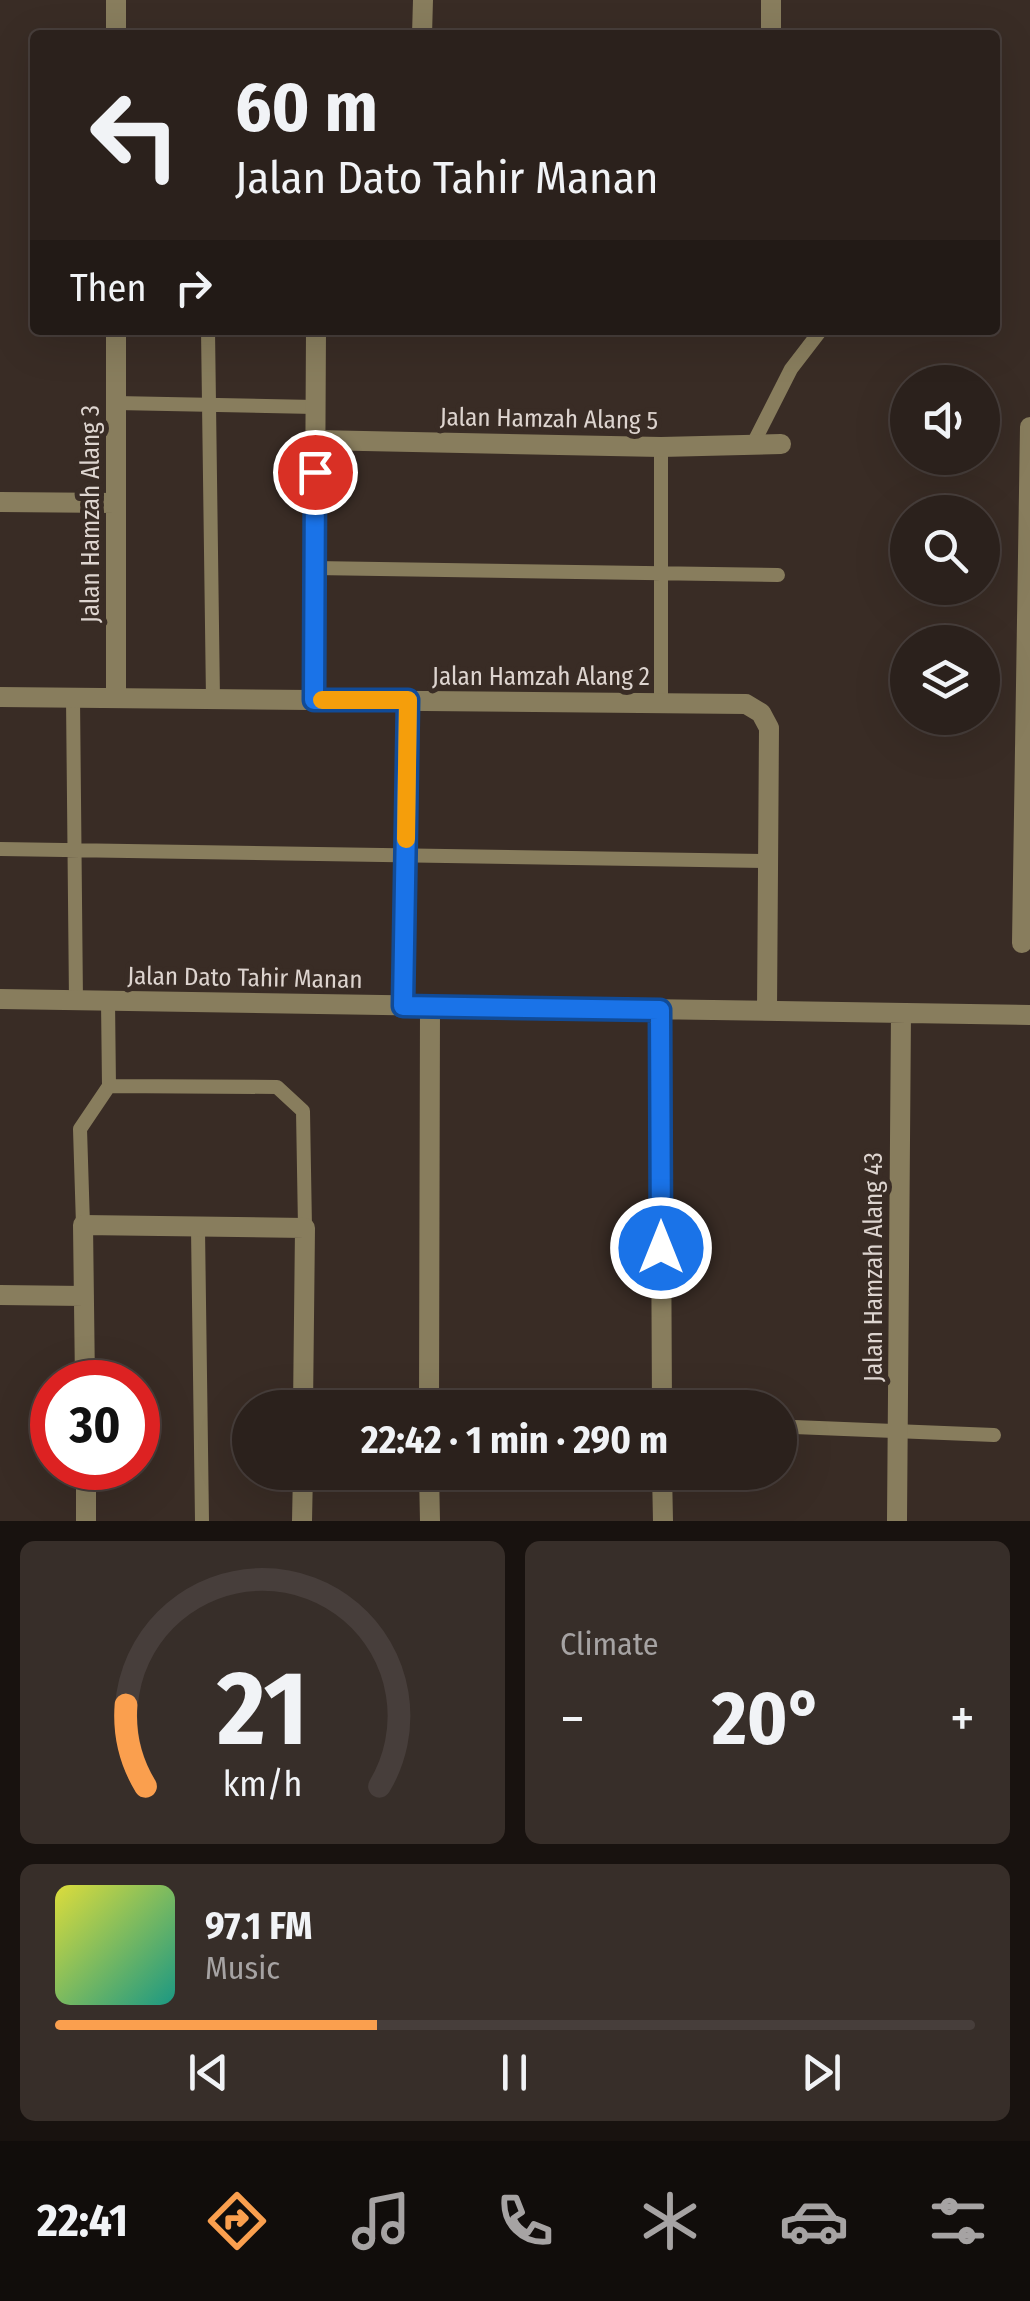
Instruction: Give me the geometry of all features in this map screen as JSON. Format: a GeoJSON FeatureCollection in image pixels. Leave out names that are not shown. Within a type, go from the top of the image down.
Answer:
{"type":"FeatureCollection","features":[{"type":"Feature","properties":{"kind":"street"},"geometry":{"type":"LineString","coordinates":[[116,0],[116,30]]}},
{"type":"Feature","properties":{"kind":"street"},"geometry":{"type":"LineString","coordinates":[[422,30],[423,0]]}},
{"type":"Feature","properties":{"kind":"street"},"geometry":{"type":"LineString","coordinates":[[771,0],[772,30]]}},
{"type":"Feature","properties":{"kind":"street","name":"Jalan Hamzah Alang 3"},"geometry":{"type":"LineString","coordinates":[[116,335],[116,698]]}},
{"type":"Feature","properties":{"kind":"street"},"geometry":{"type":"LineString","coordinates":[[314,700],[316,335]]}},
{"type":"Feature","properties":{"kind":"street"},"geometry":{"type":"LineString","coordinates":[[1022,942],[1030,427]]}},
{"type":"Feature","properties":{"kind":"street","name":"Jalan Hamzah Alang 5"},"geometry":{"type":"LineString","coordinates":[[315,440],[661,446],[781,444]]}},
{"type":"Feature","properties":{"kind":"street"},"geometry":{"type":"LineString","coordinates":[[0,502],[116,503]]}},
{"type":"Feature","properties":{"kind":"street","name":"Jalan Hamzah Alang 2"},"geometry":{"type":"LineString","coordinates":[[0,698],[746,704],[762,713],[769,728],[770,861]]}},
{"type":"Feature","properties":{"kind":"street"},"geometry":{"type":"LineString","coordinates":[[766,1011],[770,861]]}},
{"type":"Feature","properties":{"kind":"street","name":"Jalan Dato Tahir Manan"},"geometry":{"type":"LineString","coordinates":[[0,1000],[1030,1016]]}},
{"type":"Feature","properties":{"kind":"street"},"geometry":{"type":"LineString","coordinates":[[429,1390],[430,1006]]}},
{"type":"Feature","properties":{"kind":"street"},"geometry":{"type":"LineString","coordinates":[[660,1010],[662,1390]]}},
{"type":"Feature","properties":{"kind":"street","name":"Jalan Hamzah Alang 43"},"geometry":{"type":"LineString","coordinates":[[897,1521],[901,1014]]}},
{"type":"Feature","properties":{"kind":"street"},"geometry":{"type":"LineString","coordinates":[[85,1360],[83,1225],[304,1228],[303,1390]]}},
{"type":"Feature","properties":{"kind":"street"},"geometry":{"type":"LineString","coordinates":[[0,1295],[84,1296]]}},
{"type":"Feature","properties":{"kind":"street"},"geometry":{"type":"LineString","coordinates":[[86,1490],[86,1521]]}},
{"type":"Feature","properties":{"kind":"street"},"geometry":{"type":"LineString","coordinates":[[302,1521],[303,1490]]}},
{"type":"Feature","properties":{"kind":"street"},"geometry":{"type":"LineString","coordinates":[[429,1490],[430,1521]]}},
{"type":"Feature","properties":{"kind":"street"},"geometry":{"type":"LineString","coordinates":[[662,1490],[662,1521]]}},
{"type":"Feature","properties":{"kind":"lane"},"geometry":{"type":"LineString","coordinates":[[208,335],[213,699]]}},
{"type":"Feature","properties":{"kind":"lane"},"geometry":{"type":"LineString","coordinates":[[753,444],[791,369],[816,335]]}},
{"type":"Feature","properties":{"kind":"lane"},"geometry":{"type":"LineString","coordinates":[[116,402],[315,407]]}},
{"type":"Feature","properties":{"kind":"lane"},"geometry":{"type":"LineString","coordinates":[[661,446],[661,703]]}},
{"type":"Feature","properties":{"kind":"lane"},"geometry":{"type":"LineString","coordinates":[[314,568],[778,575]]}},
{"type":"Feature","properties":{"kind":"lane"},"geometry":{"type":"LineString","coordinates":[[73,698],[76,1001]]}},
{"type":"Feature","properties":{"kind":"lane"},"geometry":{"type":"LineString","coordinates":[[403,1006],[408,700]]}},
{"type":"Feature","properties":{"kind":"lane"},"geometry":{"type":"LineString","coordinates":[[0,849],[770,861]]}},
{"type":"Feature","properties":{"kind":"lane"},"geometry":{"type":"LineString","coordinates":[[83,1225],[80,1129],[108,1086],[108,1001]]}},
{"type":"Feature","properties":{"kind":"lane"},"geometry":{"type":"LineString","coordinates":[[108,1086],[277,1087],[303,1111],[304,1228]]}},
{"type":"Feature","properties":{"kind":"lane"},"geometry":{"type":"LineString","coordinates":[[198,1228],[202,1521]]}},
{"type":"Feature","properties":{"kind":"lane"},"geometry":{"type":"LineString","coordinates":[[797,1427],[994,1436]]}},
{"type":"Feature","properties":{"kind":"slow traffic"},"geometry":{"type":"LineString","coordinates":[[322,700],[408,700],[406,839]]}},
{"type":"Feature","properties":{"kind":"route"},"geometry":{"type":"LineString","coordinates":[[315,472],[314,700],[408,700],[403,1006],[660,1010],[661,1248]]}}]}
